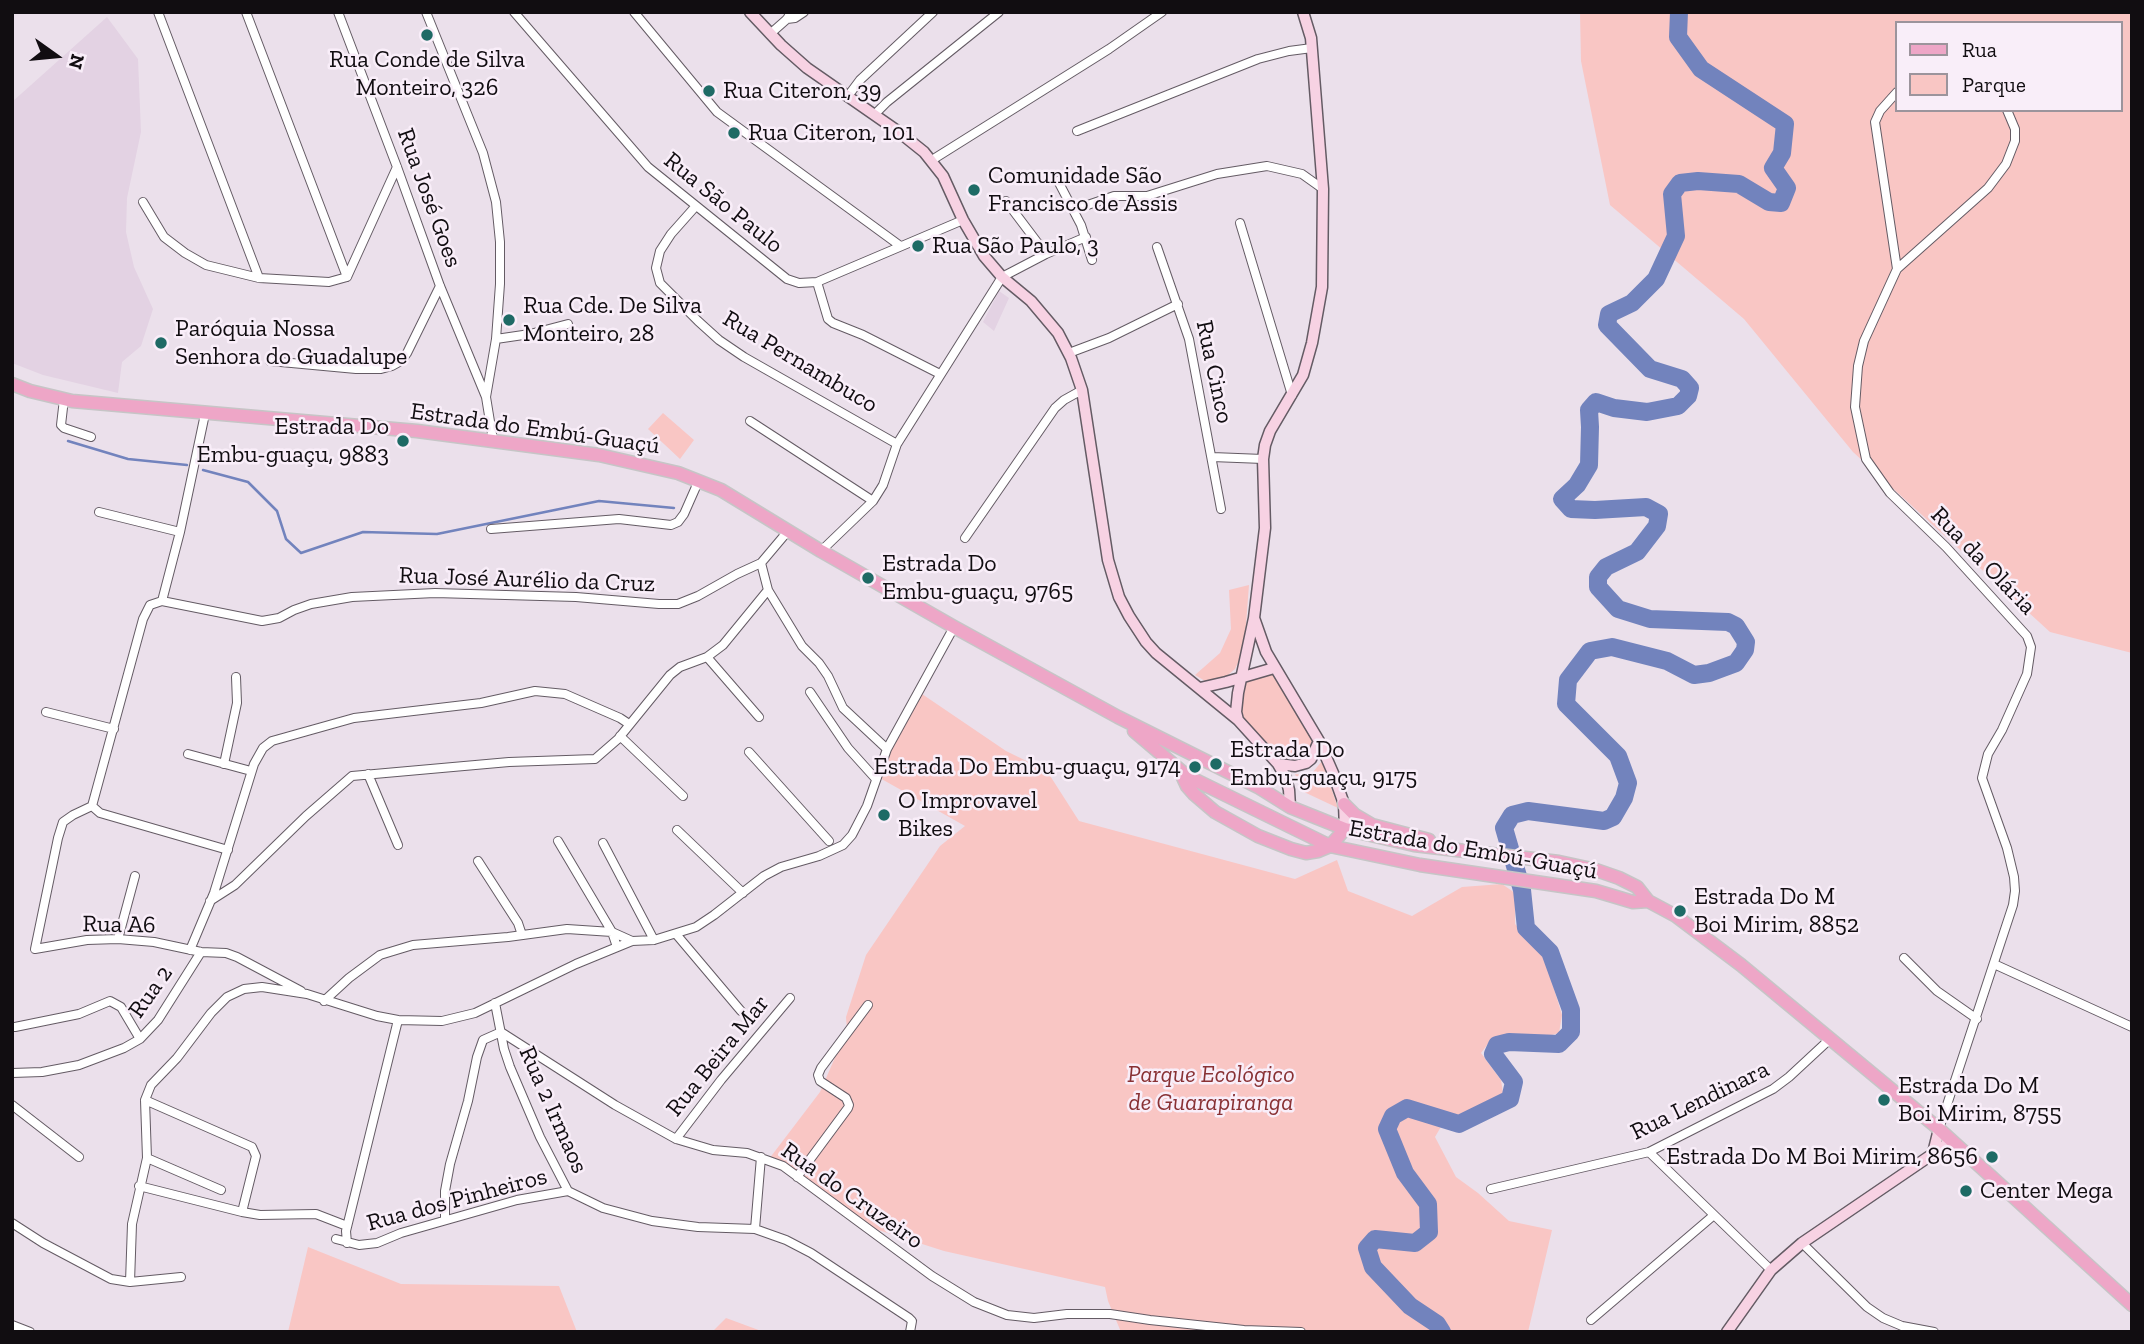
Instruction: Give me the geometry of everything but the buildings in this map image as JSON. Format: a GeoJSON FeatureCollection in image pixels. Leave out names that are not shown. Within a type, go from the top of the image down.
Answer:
{"type":"FeatureCollection","features":[{"type":"Feature","properties":{"kind":"main road","name":"Estrada do Embú-Guaçú"},"geometry":{"type":"LineString","coordinates":[[12,384],[64,399],[205,414],[417,431],[611,457],[659,467],[721,490],[954,627],[1118,717],[1258,787],[1290,807],[1345,829],[1414,845],[1559,862],[1619,878],[1637,887],[1648,901],[1676,915],[1698,932],[1939,1129],[1945,1146],[2132,1305]]}},
{"type":"Feature","properties":{"kind":"main road","name":"Estrada do Embú-Guaçú"},"geometry":{"type":"LineString","coordinates":[[1118,717],[1173,763],[1181,773],[1286,827],[1330,846],[1368,856],[1596,891],[1633,902],[1648,901]]}},
{"type":"Feature","properties":{"kind":"main road"},"geometry":{"type":"LineString","coordinates":[[1181,773],[1187,786],[1215,812],[1258,836],[1306,853],[1330,846],[1345,829]]}},
{"type":"Feature","properties":{"kind":"main road"},"geometry":{"type":"LineString","coordinates":[[1344,804],[1355,815],[1373,825],[1459,850]]}},
{"type":"Feature","properties":{"kind":"main road"},"geometry":{"type":"LineString","coordinates":[[1286,827],[1290,807]]}},
{"type":"Feature","properties":{"kind":"street"},"geometry":{"type":"LineString","coordinates":[[158,12],[259,278]]}},
{"type":"Feature","properties":{"kind":"street"},"geometry":{"type":"LineString","coordinates":[[246,12],[347,276]]}},
{"type":"Feature","properties":{"kind":"street","name":"Rua José Goes"},"geometry":{"type":"LineString","coordinates":[[338,12],[440,286],[486,397]]}},
{"type":"Feature","properties":{"kind":"street"},"geometry":{"type":"LineString","coordinates":[[426,12],[483,153],[496,202],[500,242],[496,339],[486,397],[493,440]]}},
{"type":"Feature","properties":{"kind":"street"},"geometry":{"type":"LineString","coordinates":[[432,12],[432,28]]}},
{"type":"Feature","properties":{"kind":"street","name":"Rua São Paulo"},"geometry":{"type":"LineString","coordinates":[[514,12],[648,167],[787,279],[799,283],[817,282]]}},
{"type":"Feature","properties":{"kind":"street"},"geometry":{"type":"LineString","coordinates":[[634,12],[717,112],[899,245]]}},
{"type":"Feature","properties":{"kind":"street"},"geometry":{"type":"LineString","coordinates":[[750,12],[807,68],[913,142],[932,160],[943,176],[975,244],[1002,277],[1031,301],[1051,323],[1069,353],[1083,390],[1108,560],[1119,597],[1146,642],[1156,653],[1238,720],[1278,764],[1286,778],[1290,807]]}},
{"type":"Feature","properties":{"kind":"street"},"geometry":{"type":"LineString","coordinates":[[770,34],[789,16],[794,18],[804,12]]}},
{"type":"Feature","properties":{"kind":"street"},"geometry":{"type":"LineString","coordinates":[[848,96],[860,80],[933,12]]}},
{"type":"Feature","properties":{"kind":"street"},"geometry":{"type":"LineString","coordinates":[[874,115],[999,12]]}},
{"type":"Feature","properties":{"kind":"street"},"geometry":{"type":"LineString","coordinates":[[932,160],[1110,48],[1162,12]]}},
{"type":"Feature","properties":{"kind":"street"},"geometry":{"type":"LineString","coordinates":[[1238,720],[1237,704],[1254,618],[1265,528],[1265,445],[1303,375],[1319,311],[1324,254],[1323,188],[1311,38],[1303,12]]}},
{"type":"Feature","properties":{"kind":"street"},"geometry":{"type":"LineString","coordinates":[[1077,131],[1258,59],[1312,48]]}},
{"type":"Feature","properties":{"kind":"street"},"geometry":{"type":"LineString","coordinates":[[1896,93],[1880,111],[1875,122],[1897,269]]}},
{"type":"Feature","properties":{"kind":"street","name":"Rua da Olária"},"geometry":{"type":"LineString","coordinates":[[1939,1129],[2013,905],[2014,877],[2007,848],[1982,778],[1988,754],[2027,674],[2031,647],[2027,636],[1945,547],[1889,493],[1866,459],[1855,407],[1858,366],[1864,341],[1897,269],[1988,188],[2006,164],[2015,141],[2015,129],[2008,112]]}},
{"type":"Feature","properties":{"kind":"street"},"geometry":{"type":"LineString","coordinates":[[1073,210],[1114,196],[1147,197],[1217,174],[1267,166],[1302,174],[1323,188]]}},
{"type":"Feature","properties":{"kind":"street"},"geometry":{"type":"LineString","coordinates":[[143,202],[164,237],[206,265],[259,278],[329,282],[347,276],[397,167]]}},
{"type":"Feature","properties":{"kind":"street"},"geometry":{"type":"LineString","coordinates":[[1058,181],[1086,237],[1092,260]]}},
{"type":"Feature","properties":{"kind":"street"},"geometry":{"type":"LineString","coordinates":[[1006,201],[1046,254]]}},
{"type":"Feature","properties":{"kind":"street","name":"Rua Pernambuco"},"geometry":{"type":"LineString","coordinates":[[695,207],[660,251],[656,268],[660,283],[719,340],[744,357],[897,444]]}},
{"type":"Feature","properties":{"kind":"street"},"geometry":{"type":"LineString","coordinates":[[940,374],[833,323],[828,319],[817,282],[962,220]]}},
{"type":"Feature","properties":{"kind":"street"},"geometry":{"type":"LineString","coordinates":[[1240,223],[1292,395]]}},
{"type":"Feature","properties":{"kind":"street"},"geometry":{"type":"LineString","coordinates":[[821,551],[873,501],[883,485],[897,444],[1002,277],[1086,237]]}},
{"type":"Feature","properties":{"kind":"street","name":"Rua Cinco"},"geometry":{"type":"LineString","coordinates":[[1157,247],[1189,339],[1221,509]]}},
{"type":"Feature","properties":{"kind":"street"},"geometry":{"type":"LineString","coordinates":[[270,362],[356,369],[392,366],[401,361],[407,353],[440,286]]}},
{"type":"Feature","properties":{"kind":"street"},"geometry":{"type":"LineString","coordinates":[[1069,353],[1109,338],[1178,304]]}},
{"type":"Feature","properties":{"kind":"street"},"geometry":{"type":"LineString","coordinates":[[496,339],[538,333],[568,324]]}},
{"type":"Feature","properties":{"kind":"street"},"geometry":{"type":"LineString","coordinates":[[965,538],[1015,462],[1055,408],[1083,390]]}},
{"type":"Feature","properties":{"kind":"street"},"geometry":{"type":"LineString","coordinates":[[64,399],[61,425],[92,438]]}},
{"type":"Feature","properties":{"kind":"street"},"geometry":{"type":"LineString","coordinates":[[205,414],[180,533],[162,601],[150,605],[143,620],[92,806],[100,813],[228,850]]}},
{"type":"Feature","properties":{"kind":"street"},"geometry":{"type":"LineString","coordinates":[[750,421],[873,501]]}},
{"type":"Feature","properties":{"kind":"street"},"geometry":{"type":"LineString","coordinates":[[1212,457],[1263,459]]}},
{"type":"Feature","properties":{"kind":"street"},"geometry":{"type":"LineString","coordinates":[[491,529],[619,519],[671,525],[678,522],[692,499],[699,480]]}},
{"type":"Feature","properties":{"kind":"street"},"geometry":{"type":"LineString","coordinates":[[99,512],[180,533]]}},
{"type":"Feature","properties":{"kind":"street","name":"Rua José Aurélio da Cruz"},"geometry":{"type":"LineString","coordinates":[[162,601],[261,621],[279,618],[311,604],[352,597],[435,593],[576,597],[678,604],[761,563],[788,531]]}},
{"type":"Feature","properties":{"kind":"street"},"geometry":{"type":"LineString","coordinates":[[761,563],[768,590],[802,646],[828,676],[843,708],[887,749]]}},
{"type":"Feature","properties":{"kind":"street"},"geometry":{"type":"LineString","coordinates":[[210,901],[235,885],[350,777],[509,762],[591,760],[620,736],[670,675],[680,667],[707,657],[730,638],[768,590]]}},
{"type":"Feature","properties":{"kind":"street"},"geometry":{"type":"LineString","coordinates":[[1254,618],[1274,668],[1319,741],[1344,804],[1345,829]]}},
{"type":"Feature","properties":{"kind":"street"},"geometry":{"type":"LineString","coordinates":[[130,1282],[132,1224],[147,1158],[145,1100],[151,1085],[227,997],[254,987],[307,994],[398,1020],[442,1021],[464,1017],[576,964],[632,941],[654,940],[696,927],[764,876],[852,835],[887,749],[954,627]]}},
{"type":"Feature","properties":{"kind":"street"},"geometry":{"type":"LineString","coordinates":[[707,657],[759,717]]}},
{"type":"Feature","properties":{"kind":"street"},"geometry":{"type":"LineString","coordinates":[[1200,688],[1274,668]]}},
{"type":"Feature","properties":{"kind":"street"},"geometry":{"type":"LineString","coordinates":[[224,764],[237,703],[236,677]]}},
{"type":"Feature","properties":{"kind":"street"},"geometry":{"type":"LineString","coordinates":[[190,950],[228,850],[251,771],[260,751],[272,741],[354,718],[481,703],[535,691],[565,694],[629,724]]}},
{"type":"Feature","properties":{"kind":"street"},"geometry":{"type":"LineString","coordinates":[[810,692],[848,748],[875,778]]}},
{"type":"Feature","properties":{"kind":"street"},"geometry":{"type":"LineString","coordinates":[[46,712],[114,729]]}},
{"type":"Feature","properties":{"kind":"street"},"geometry":{"type":"LineString","coordinates":[[620,736],[683,796]]}},
{"type":"Feature","properties":{"kind":"street"},"geometry":{"type":"LineString","coordinates":[[1278,764],[1296,766],[1306,763],[1311,759],[1319,741]]}},
{"type":"Feature","properties":{"kind":"street"},"geometry":{"type":"LineString","coordinates":[[749,752],[833,844]]}},
{"type":"Feature","properties":{"kind":"street"},"geometry":{"type":"LineString","coordinates":[[188,754],[251,771]]}},
{"type":"Feature","properties":{"kind":"street"},"geometry":{"type":"LineString","coordinates":[[368,774],[398,845]]}},
{"type":"Feature","properties":{"kind":"street","name":"Rua A6"},"geometry":{"type":"LineString","coordinates":[[92,806],[63,822],[35,949],[87,940],[118,939],[154,942],[201,952]]}},
{"type":"Feature","properties":{"kind":"street"},"geometry":{"type":"LineString","coordinates":[[677,830],[743,892]]}},
{"type":"Feature","properties":{"kind":"street"},"geometry":{"type":"LineString","coordinates":[[558,841],[612,932],[617,947]]}},
{"type":"Feature","properties":{"kind":"street"},"geometry":{"type":"LineString","coordinates":[[603,843],[654,940]]}},
{"type":"Feature","properties":{"kind":"street"},"geometry":{"type":"LineString","coordinates":[[478,861],[518,923],[522,934]]}},
{"type":"Feature","properties":{"kind":"street"},"geometry":{"type":"LineString","coordinates":[[118,939],[135,876]]}},
{"type":"Feature","properties":{"kind":"street"},"geometry":{"type":"LineString","coordinates":[[324,1001],[380,955],[413,944],[493,939],[567,929],[612,932],[632,941]]}},
{"type":"Feature","properties":{"kind":"street"},"geometry":{"type":"LineString","coordinates":[[676,934],[741,1011]]}},
{"type":"Feature","properties":{"kind":"street","name":"Rua 2"},"geometry":{"type":"LineString","coordinates":[[12,1073],[42,1072],[79,1065],[140,1039],[158,1020],[201,952],[226,953],[237,957],[307,994]]}},
{"type":"Feature","properties":{"kind":"street"},"geometry":{"type":"LineString","coordinates":[[1904,958],[1937,991],[1977,1019]]}},
{"type":"Feature","properties":{"kind":"street"},"geometry":{"type":"LineString","coordinates":[[1994,964],[2132,1027]]}},
{"type":"Feature","properties":{"kind":"street","name":"Rua Beira Mar"},"geometry":{"type":"LineString","coordinates":[[676,1139],[721,1080],[790,998]]}},
{"type":"Feature","properties":{"kind":"street"},"geometry":{"type":"LineString","coordinates":[[15,1027],[79,1014],[110,1001],[121,1007],[140,1039]]}},
{"type":"Feature","properties":{"kind":"street","name":"Rua 2 Irmaos"},"geometry":{"type":"LineString","coordinates":[[495,1003],[510,1067],[540,1137],[568,1191]]}},
{"type":"Feature","properties":{"kind":"street"},"geometry":{"type":"LineString","coordinates":[[797,1177],[848,1108],[846,1098],[820,1081],[818,1075],[868,1005]]}},
{"type":"Feature","properties":{"kind":"street"},"geometry":{"type":"LineString","coordinates":[[346,1228],[336,1239],[347,1243],[346,1228],[398,1020]]}},
{"type":"Feature","properties":{"kind":"street"},"geometry":{"type":"LineString","coordinates":[[445,1220],[445,1191],[450,1164],[477,1057],[483,1040],[501,1032]]}},
{"type":"Feature","properties":{"kind":"street","name":"Rua do Cruzeiro"},"geometry":{"type":"LineString","coordinates":[[501,1032],[622,1110],[676,1139],[713,1150],[747,1153],[783,1167],[924,1270],[974,1303],[1007,1315],[1034,1318],[1067,1314],[1110,1314],[1244,1330],[1301,1332]]}},
{"type":"Feature","properties":{"kind":"street","name":"Rua Lendinara"},"geometry":{"type":"LineString","coordinates":[[1491,1189],[1649,1152],[1773,1089],[1830,1039]]}},
{"type":"Feature","properties":{"kind":"street"},"geometry":{"type":"LineString","coordinates":[[145,1100],[252,1147],[256,1156],[242,1212]]}},
{"type":"Feature","properties":{"kind":"street"},"geometry":{"type":"LineString","coordinates":[[12,1105],[79,1157]]}},
{"type":"Feature","properties":{"kind":"street"},"geometry":{"type":"LineString","coordinates":[[1727,1332],[1771,1270],[1802,1243],[1945,1146],[1939,1129]]}},
{"type":"Feature","properties":{"kind":"street"},"geometry":{"type":"LineString","coordinates":[[1649,1152],[1771,1270]]}},
{"type":"Feature","properties":{"kind":"street"},"geometry":{"type":"LineString","coordinates":[[755,1229],[761,1157]]}},
{"type":"Feature","properties":{"kind":"street"},"geometry":{"type":"LineString","coordinates":[[147,1158],[221,1191]]}},
{"type":"Feature","properties":{"kind":"street"},"geometry":{"type":"LineString","coordinates":[[139,1186],[260,1215],[316,1214],[346,1228]]}},
{"type":"Feature","properties":{"kind":"street","name":"Rua dos Pinheiros"},"geometry":{"type":"LineString","coordinates":[[347,1243],[377,1243],[401,1233],[517,1200],[568,1191],[603,1208],[652,1221],[698,1227],[755,1229],[798,1245],[909,1318],[912,1321],[910,1332]]}},
{"type":"Feature","properties":{"kind":"street"},"geometry":{"type":"LineString","coordinates":[[1591,1320],[1714,1215]]}},
{"type":"Feature","properties":{"kind":"street"},"geometry":{"type":"LineString","coordinates":[[12,1223],[103,1276],[118,1281],[181,1277]]}},
{"type":"Feature","properties":{"kind":"street"},"geometry":{"type":"LineString","coordinates":[[1802,1243],[1867,1307],[1883,1318],[1902,1326],[1934,1332]]}},
{"type":"Feature","properties":{"kind":"street"},"geometry":{"type":"LineString","coordinates":[[12,1325],[30,1332]]}},
{"type":"Feature","properties":{"kind":"shaded area"},"geometry":{"type":"Polygon","coordinates":[[[107,17],[138,59],[141,132],[127,198],[126,232],[134,267],[153,309],[141,346],[122,362],[118,393],[43,375],[12,363],[12,102],[107,17]]]}},
{"type":"Feature","properties":{"kind":"shaded area"},"geometry":{"type":"Polygon","coordinates":[[[999,291],[1009,298],[994,331],[983,322],[999,291]]]}},
{"type":"Feature","properties":{"kind":"green space"},"geometry":{"type":"Polygon","coordinates":[[[1580,12],[2132,12],[2132,653],[2050,632],[1853,452],[1744,319],[1610,205],[1581,61],[1580,12]]]}},
{"type":"Feature","properties":{"kind":"green space"},"geometry":{"type":"Polygon","coordinates":[[[663,413],[694,440],[680,459],[648,429],[663,413]]]}},
{"type":"Feature","properties":{"kind":"green space"},"geometry":{"type":"Polygon","coordinates":[[[1249,585],[1244,650],[1235,669],[1222,680],[1205,681],[1195,675],[1220,653],[1231,629],[1229,590],[1249,585]]]}},
{"type":"Feature","properties":{"kind":"green space"},"geometry":{"type":"Polygon","coordinates":[[[1274,668],[1316,738],[1306,762],[1277,762],[1238,712],[1242,678],[1274,668]]]}},
{"type":"Feature","properties":{"kind":"green space","name":"Parque Ecológico de Guarapiranga"},"geometry":{"type":"Polygon","coordinates":[[[922,694],[1006,751],[1047,771],[1079,821],[1295,879],[1337,860],[1348,891],[1412,916],[1462,887],[1502,884],[1515,893],[1515,924],[1544,956],[1562,1015],[1559,1033],[1544,1037],[1509,1034],[1490,1041],[1481,1053],[1501,1080],[1503,1093],[1473,1113],[1446,1118],[1435,1137],[1456,1177],[1509,1221],[1552,1230],[1528,1332],[1121,1332],[1105,1287],[944,1251],[872,1228],[769,1159],[820,1092],[847,1030],[846,1017],[866,955],[940,846],[965,826],[878,777],[887,749],[922,694]]]}},
{"type":"Feature","properties":{"kind":"green space"},"geometry":{"type":"Polygon","coordinates":[[[1322,761],[1338,808],[1304,792],[1295,774],[1313,772],[1322,761]]]}},
{"type":"Feature","properties":{"kind":"green space"},"geometry":{"type":"Polygon","coordinates":[[[308,1247],[401,1284],[559,1286],[577,1332],[288,1332],[308,1247]]]}},
{"type":"Feature","properties":{"kind":"green space"},"geometry":{"type":"Polygon","coordinates":[[[726,1318],[764,1332],[712,1332],[726,1318]]]}},
{"type":"Feature","properties":{"kind":"waterway"},"geometry":{"type":"LineString","coordinates":[[1442,1332],[1437,1324],[1410,1306],[1373,1267],[1367,1248],[1375,1239],[1415,1243],[1429,1232],[1428,1204],[1405,1173],[1387,1129],[1393,1116],[1407,1108],[1459,1124],[1510,1099],[1514,1082],[1493,1054],[1497,1045],[1509,1042],[1559,1044],[1571,1032],[1571,1010],[1550,952],[1526,928],[1522,890],[1504,828],[1512,815],[1528,811],[1604,821],[1613,817],[1624,798],[1628,783],[1618,756],[1566,704],[1568,680],[1590,651],[1612,647],[1667,661],[1694,675],[1709,673],[1736,663],[1745,650],[1746,642],[1736,626],[1728,622],[1650,619],[1618,609],[1598,587],[1598,577],[1606,567],[1637,552],[1657,526],[1659,514],[1646,507],[1571,509],[1562,499],[1577,485],[1589,465],[1589,410],[1596,402],[1614,408],[1647,412],[1678,406],[1688,396],[1690,388],[1682,379],[1650,369],[1607,325],[1609,314],[1632,303],[1656,279],[1676,236],[1672,194],[1680,183],[1698,181],[1739,184],[1769,202],[1781,203],[1787,188],[1773,168],[1782,153],[1785,124],[1701,69],[1678,37],[1679,12]]}},
{"type":"Feature","properties":{"kind":"waterway"},"geometry":{"type":"LineString","coordinates":[[68,441],[128,459],[187,465]]}},
{"type":"Feature","properties":{"kind":"waterway"},"geometry":{"type":"LineString","coordinates":[[203,470],[248,482],[277,511],[286,539],[301,553],[363,532],[437,534],[599,501],[674,508]]}},
{"type":"Feature","properties":{"kind":"place","name":"Rua Conde de Silva Monteiro, 326"},"geometry":{"type":"Point","coordinates":[427,35]}},
{"type":"Feature","properties":{"kind":"place","name":"Rua Citeron, 39"},"geometry":{"type":"Point","coordinates":[709,91]}},
{"type":"Feature","properties":{"kind":"place","name":"Rua Citeron, 101"},"geometry":{"type":"Point","coordinates":[734,133]}},
{"type":"Feature","properties":{"kind":"place","name":"Comunidade São Francisco de Assis"},"geometry":{"type":"Point","coordinates":[974,190]}},
{"type":"Feature","properties":{"kind":"place","name":"Rua São Paulo, 3"},"geometry":{"type":"Point","coordinates":[918,246]}},
{"type":"Feature","properties":{"kind":"place","name":"Rua Cde. De Silva Monteiro, 28"},"geometry":{"type":"Point","coordinates":[509,320]}},
{"type":"Feature","properties":{"kind":"place","name":"Paróquia Nossa Senhora do Guadalupe"},"geometry":{"type":"Point","coordinates":[161,343]}},
{"type":"Feature","properties":{"kind":"place","name":"Estrada Do Embu-guaçu, 9883"},"geometry":{"type":"Point","coordinates":[403,441]}},
{"type":"Feature","properties":{"kind":"place","name":"Estrada Do Embu-guaçu, 9765"},"geometry":{"type":"Point","coordinates":[868,578]}},
{"type":"Feature","properties":{"kind":"place","name":"Estrada Do Embu-guaçu, 9175"},"geometry":{"type":"Point","coordinates":[1216,764]}},
{"type":"Feature","properties":{"kind":"place","name":"Estrada Do Embu-guaçu, 9174"},"geometry":{"type":"Point","coordinates":[1195,767]}},
{"type":"Feature","properties":{"kind":"place","name":"O Improvavel Bikes"},"geometry":{"type":"Point","coordinates":[884,815]}},
{"type":"Feature","properties":{"kind":"place","name":"Estrada Do M Boi Mirim, 8852"},"geometry":{"type":"Point","coordinates":[1680,911]}},
{"type":"Feature","properties":{"kind":"place","name":"Estrada Do M Boi Mirim, 8755"},"geometry":{"type":"Point","coordinates":[1884,1100]}},
{"type":"Feature","properties":{"kind":"place","name":"Estrada Do M Boi Mirim, 8656"},"geometry":{"type":"Point","coordinates":[1992,1157]}},
{"type":"Feature","properties":{"kind":"place","name":"Center Mega"},"geometry":{"type":"Point","coordinates":[1966,1191]}}]}
